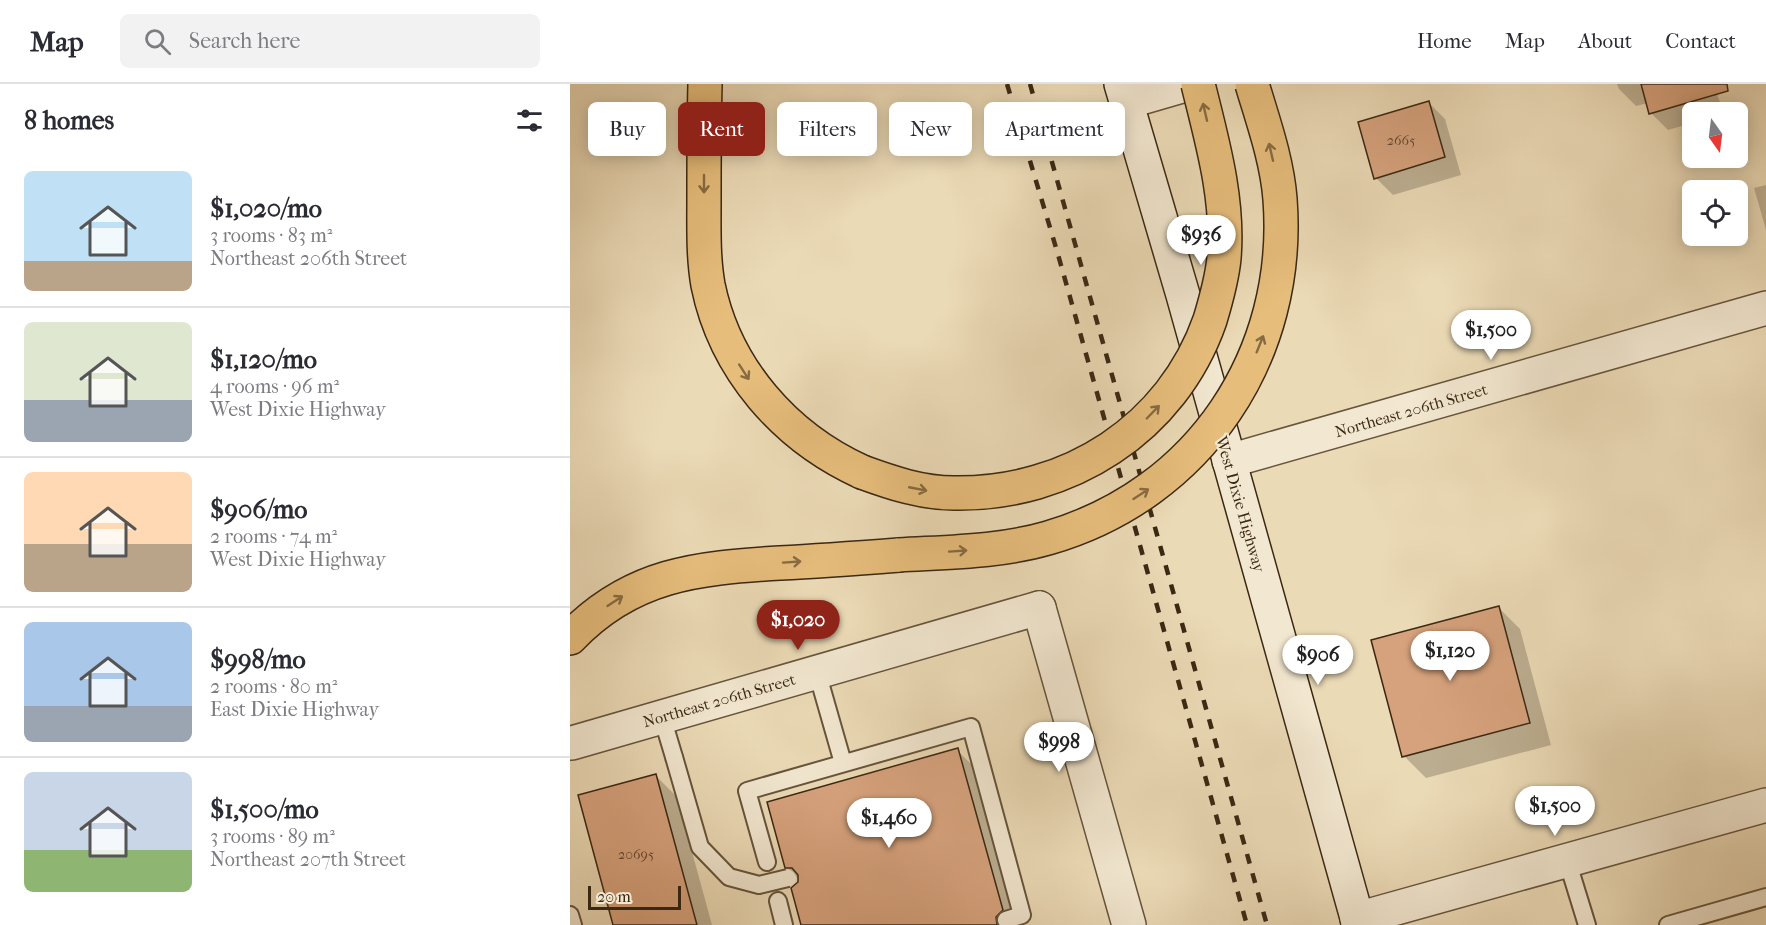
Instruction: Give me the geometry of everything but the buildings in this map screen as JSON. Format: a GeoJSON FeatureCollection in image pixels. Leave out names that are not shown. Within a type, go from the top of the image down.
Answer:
{"type":"FeatureCollection","features":[{"type":"Feature","properties":{"kind":"main road"},"geometry":{"type":"LineString","coordinates":[[705,84],[705,258],[713,306],[724,334],[745,373],[768,404],[787,424],[826,454],[862,472],[902,486],[926,491],[975,493],[1024,487],[1047,480],[1094,459],[1133,431],[1160,405],[1184,374],[1206,330],[1221,281],[1224,259],[1224,206],[1220,179],[1198,84]]}},
{"type":"Feature","properties":{"kind":"main road"},"geometry":{"type":"LineString","coordinates":[[570,638],[618,598],[660,579],[719,568],[986,550],[1047,538],[1088,524],[1122,507],[1157,484],[1179,466],[1216,424],[1239,389],[1266,328],[1275,293],[1280,259],[1281,227],[1278,188],[1269,144],[1252,84]]}},
{"type":"Feature","properties":{"kind":"street"},"geometry":{"type":"LineString","coordinates":[[1124,93],[1189,84]]}},
{"type":"Feature","properties":{"kind":"street","name":"West Dixie Highway"},"geometry":{"type":"LineString","coordinates":[[1124,93],[1358,922]]}},
{"type":"Feature","properties":{"kind":"street","name":"Northeast 206th Street"},"geometry":{"type":"LineString","coordinates":[[1229,462],[1766,308]]}},
{"type":"Feature","properties":{"kind":"street","name":"Northeast 206th Street"},"geometry":{"type":"LineString","coordinates":[[571,744],[1039,608],[1129,925]]}},
{"type":"Feature","properties":{"kind":"street"},"geometry":{"type":"LineString","coordinates":[[1358,922],[1567,860],[1766,805]]}},
{"type":"Feature","properties":{"kind":"lane"},"geometry":{"type":"LineString","coordinates":[[817,672],[843,764]]}},
{"type":"Feature","properties":{"kind":"lane"},"geometry":{"type":"LineString","coordinates":[[662,717],[700,847],[729,877],[759,885],[788,878]]}},
{"type":"Feature","properties":{"kind":"lane"},"geometry":{"type":"LineString","coordinates":[[767,862],[747,790],[971,727],[1022,915],[1006,920]]}},
{"type":"Feature","properties":{"kind":"lane"},"geometry":{"type":"LineString","coordinates":[[1567,860],[1587,925]]}},
{"type":"Feature","properties":{"kind":"lane"},"geometry":{"type":"LineString","coordinates":[[1668,925],[1766,897]]}},
{"type":"Feature","properties":{"kind":"lane"},"geometry":{"type":"LineString","coordinates":[[778,901],[784,925]]}},
{"type":"Feature","properties":{"kind":"lane"},"geometry":{"type":"LineString","coordinates":[[570,915],[573,925]]}},
{"type":"Feature","properties":{"kind":"railway"},"geometry":{"type":"LineString","coordinates":[[1007,84],[1057,251],[1247,925]]}},
{"type":"Feature","properties":{"kind":"railway"},"geometry":{"type":"LineString","coordinates":[[1030,84],[1267,925]]}}]}
